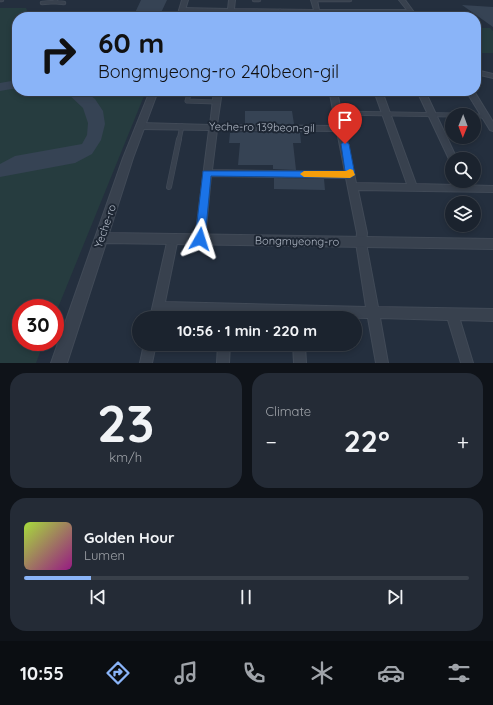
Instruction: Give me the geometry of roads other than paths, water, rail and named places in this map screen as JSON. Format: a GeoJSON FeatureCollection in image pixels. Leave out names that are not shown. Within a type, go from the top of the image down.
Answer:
{"type":"FeatureCollection","features":[{"type":"Feature","properties":{"kind":"street"},"geometry":{"type":"LineString","coordinates":[[182,12],[185,0]]}},
{"type":"Feature","properties":{"kind":"street"},"geometry":{"type":"LineString","coordinates":[[230,12],[232,0]]}},
{"type":"Feature","properties":{"kind":"street"},"geometry":{"type":"LineString","coordinates":[[314,0],[317,12]]}},
{"type":"Feature","properties":{"kind":"street"},"geometry":{"type":"LineString","coordinates":[[402,0],[411,12]]}},
{"type":"Feature","properties":{"kind":"street"},"geometry":{"type":"LineString","coordinates":[[200,12],[217,12]]}},
{"type":"Feature","properties":{"kind":"street"},"geometry":{"type":"LineString","coordinates":[[481,73],[493,76]]}},
{"type":"Feature","properties":{"kind":"street","name":"Yeche-ro"},"geometry":{"type":"LineString","coordinates":[[60,363],[101,238],[152,96]]}},
{"type":"Feature","properties":{"kind":"street"},"geometry":{"type":"LineString","coordinates":[[200,239],[212,126],[217,96]]}},
{"type":"Feature","properties":{"kind":"street"},"geometry":{"type":"LineString","coordinates":[[334,96],[342,128],[362,233],[361,243],[382,363]]}},
{"type":"Feature","properties":{"kind":"street"},"geometry":{"type":"LineString","coordinates":[[380,96],[413,187]]}},
{"type":"Feature","properties":{"kind":"street"},"geometry":{"type":"LineString","coordinates":[[423,96],[450,152]]}},
{"type":"Feature","properties":{"kind":"street"},"geometry":{"type":"LineString","coordinates":[[474,96],[489,115],[493,128]]}},
{"type":"Feature","properties":{"kind":"street","name":"Yeche-ro 139beon-gil"},"geometry":{"type":"LineString","coordinates":[[141,126],[342,128]]}},
{"type":"Feature","properties":{"kind":"street"},"geometry":{"type":"LineString","coordinates":[[207,173],[350,175]]}},
{"type":"Feature","properties":{"kind":"street"},"geometry":{"type":"LineString","coordinates":[[353,186],[445,186]]}},
{"type":"Feature","properties":{"kind":"street"},"geometry":{"type":"LineString","coordinates":[[481,187],[493,189]]}},
{"type":"Feature","properties":{"kind":"street","name":"Bongmyeong-ro"},"geometry":{"type":"LineString","coordinates":[[101,238],[493,244]]}},
{"type":"Feature","properties":{"kind":"street"},"geometry":{"type":"LineString","coordinates":[[157,311],[173,238]]}},
{"type":"Feature","properties":{"kind":"street"},"geometry":{"type":"LineString","coordinates":[[362,313],[493,315]]}},
{"type":"Feature","properties":{"kind":"street"},"geometry":{"type":"LineString","coordinates":[[452,314],[467,363]]}},
{"type":"Feature","properties":{"kind":"street"},"geometry":{"type":"LineString","coordinates":[[146,363],[149,351]]}},
{"type":"Feature","properties":{"kind":"street"},"geometry":{"type":"LineString","coordinates":[[223,363],[224,351]]}},
{"type":"Feature","properties":{"kind":"street"},"geometry":{"type":"LineString","coordinates":[[299,351],[300,363]]}},
{"type":"Feature","properties":{"kind":"lane"},"geometry":{"type":"LineString","coordinates":[[254,0],[259,0]]}},
{"type":"Feature","properties":{"kind":"lane"},"geometry":{"type":"LineString","coordinates":[[314,0],[350,0]]}},
{"type":"Feature","properties":{"kind":"lane"},"geometry":{"type":"LineString","coordinates":[[42,3],[55,1],[64,3]]}},
{"type":"Feature","properties":{"kind":"lane"},"geometry":{"type":"LineString","coordinates":[[188,96],[187,101],[216,102]]}},
{"type":"Feature","properties":{"kind":"lane"},"geometry":{"type":"LineString","coordinates":[[338,113],[445,115]]}},
{"type":"Feature","properties":{"kind":"lane"},"geometry":{"type":"LineString","coordinates":[[169,187],[182,126]]}}]}
